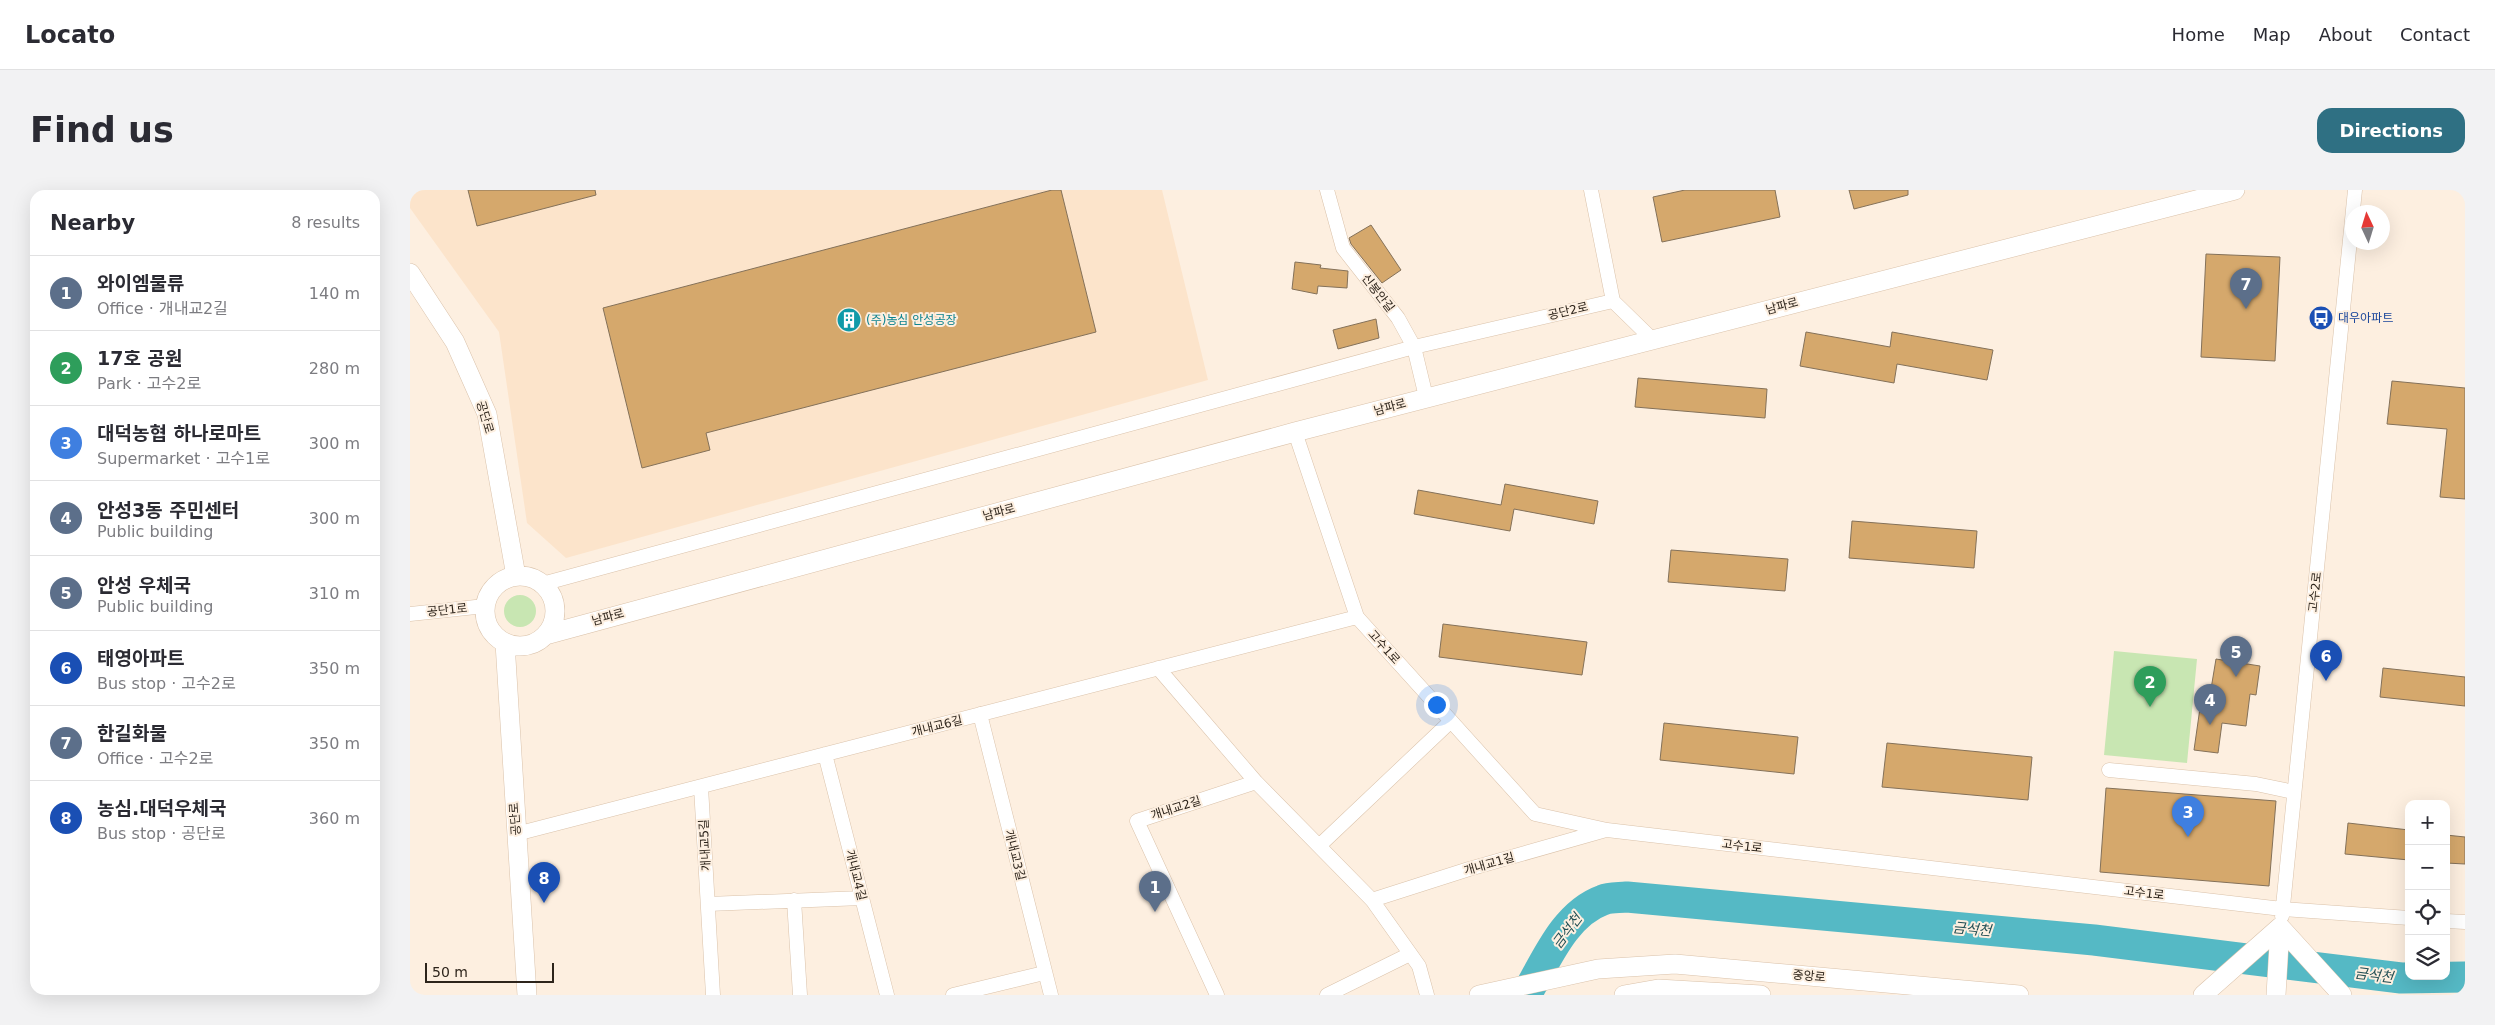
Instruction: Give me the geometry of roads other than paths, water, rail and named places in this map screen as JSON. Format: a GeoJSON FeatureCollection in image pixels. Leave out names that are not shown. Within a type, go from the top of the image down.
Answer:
{"type":"FeatureCollection","features":[{"type":"Feature","properties":{"kind":"street","name":"신봉안길"},"geometry":{"type":"LineString","coordinates":[[1327,190],[1343,248],[1398,318],[1414,347],[1426,398]]}},
{"type":"Feature","properties":{"kind":"street"},"geometry":{"type":"LineString","coordinates":[[1591,190],[1613,301],[1652,339]]}},
{"type":"Feature","properties":{"kind":"street","name":"남파로"},"geometry":{"type":"LineString","coordinates":[[548,634],[1295,432],[2235,190]]}},
{"type":"Feature","properties":{"kind":"street","name":"고수2로"},"geometry":{"type":"LineString","coordinates":[[2276,995],[2281,918],[2355,190]]}},
{"type":"Feature","properties":{"kind":"street","name":"공단로"},"geometry":{"type":"LineString","coordinates":[[410,273],[455,342],[487,414],[516,576]]}},
{"type":"Feature","properties":{"kind":"street","name":"공단2로"},"geometry":{"type":"LineString","coordinates":[[542,584],[1414,347],[1613,301]]}},
{"type":"Feature","properties":{"kind":"street","name":"고수1로"},"geometry":{"type":"LineString","coordinates":[[1295,432],[1357,617],[1535,814],[1607,830],[2281,918],[2405,918]]}},
{"type":"Feature","properties":{"kind":"street"},"geometry":{"type":"LineString","coordinates":[[516,576],[526,576],[542,584],[554,598],[556,607],[553,626],[548,634],[534,645],[525,647],[505,643],[492,633],[487,625],[485,606],[492,590],[507,578],[516,576]]}},
{"type":"Feature","properties":{"kind":"street","name":"공단1로"},"geometry":{"type":"LineString","coordinates":[[410,614],[485,606]]}},
{"type":"Feature","properties":{"kind":"street","name":"개내교6길"},"geometry":{"type":"LineString","coordinates":[[516,834],[1357,617]]}},
{"type":"Feature","properties":{"kind":"street","name":"공단로"},"geometry":{"type":"LineString","coordinates":[[505,643],[527,995]]}},
{"type":"Feature","properties":{"kind":"street"},"geometry":{"type":"LineString","coordinates":[[1158,668],[1256,782],[1372,900],[1419,966],[1427,995]]}},
{"type":"Feature","properties":{"kind":"street","name":"개내교3길"},"geometry":{"type":"LineString","coordinates":[[980,714],[1051,995]]}},
{"type":"Feature","properties":{"kind":"street"},"geometry":{"type":"LineString","coordinates":[[1319,846],[1451,721]]}},
{"type":"Feature","properties":{"kind":"street","name":"개내교4길"},"geometry":{"type":"LineString","coordinates":[[825,754],[887,995]]}},
{"type":"Feature","properties":{"kind":"street"},"geometry":{"type":"LineString","coordinates":[[2109,770],[2256,784],[2294,792]]}},
{"type":"Feature","properties":{"kind":"street","name":"개내교2길"},"geometry":{"type":"LineString","coordinates":[[1217,995],[1137,821],[1256,782]]}},
{"type":"Feature","properties":{"kind":"street","name":"개내교5길"},"geometry":{"type":"LineString","coordinates":[[701,787],[713,995]]}},
{"type":"Feature","properties":{"kind":"street","name":"개내교1길"},"geometry":{"type":"LineString","coordinates":[[1372,900],[1469,869],[1607,830]]}},
{"type":"Feature","properties":{"kind":"street"},"geometry":{"type":"LineString","coordinates":[[708,904],[862,898]]}},
{"type":"Feature","properties":{"kind":"street"},"geometry":{"type":"LineString","coordinates":[[794,900],[800,995]]}},
{"type":"Feature","properties":{"kind":"street"},"geometry":{"type":"LineString","coordinates":[[2204,994],[2281,918],[2342,995]]}},
{"type":"Feature","properties":{"kind":"street"},"geometry":{"type":"LineString","coordinates":[[2450,921],[2465,922]]}},
{"type":"Feature","properties":{"kind":"street"},"geometry":{"type":"LineString","coordinates":[[1327,995],[1410,954]]}},
{"type":"Feature","properties":{"kind":"street","name":"중앙로"},"geometry":{"type":"LineString","coordinates":[[1481,994],[1598,969],[1675,964],[2019,995]]}},
{"type":"Feature","properties":{"kind":"street"},"geometry":{"type":"LineString","coordinates":[[953,995],[1044,972]]}},
{"type":"Feature","properties":{"kind":"street"},"geometry":{"type":"LineString","coordinates":[[1624,995],[1658,989],[1761,995]]}},
{"type":"Feature","properties":{"kind":"waterway","name":"금석천"},"geometry":{"type":"LineString","coordinates":[[1526,995],[1557,940],[1577,916],[1603,900],[1627,897],[2094,940],[2401,978],[2465,977]]}},
{"type":"Feature","properties":{"kind":"place","name":"한길화물"},"geometry":{"type":"Point","coordinates":[2246,309]}},
{"type":"Feature","properties":{"kind":"place","name":"대우아파트"},"geometry":{"type":"Point","coordinates":[2321,318]}},
{"type":"Feature","properties":{"kind":"place","name":"(주)농심 안성공장"},"geometry":{"type":"Point","coordinates":[849,320]}},
{"type":"Feature","properties":{"kind":"place","name":"안성 우체국"},"geometry":{"type":"Point","coordinates":[2236,677]}},
{"type":"Feature","properties":{"kind":"place","name":"태영아파트"},"geometry":{"type":"Point","coordinates":[2326,681]}},
{"type":"Feature","properties":{"kind":"place","name":"17호 공원"},"geometry":{"type":"Point","coordinates":[2150,707]}},
{"type":"Feature","properties":{"kind":"place","name":"안성3동 주민센터"},"geometry":{"type":"Point","coordinates":[2210,725]}},
{"type":"Feature","properties":{"kind":"place","name":"대덕농협 하나로마트"},"geometry":{"type":"Point","coordinates":[2188,837]}},
{"type":"Feature","properties":{"kind":"place","name":"농심.대덕우체국"},"geometry":{"type":"Point","coordinates":[544,903]}},
{"type":"Feature","properties":{"kind":"place","name":"와이엠물류"},"geometry":{"type":"Point","coordinates":[1155,912]}}]}
